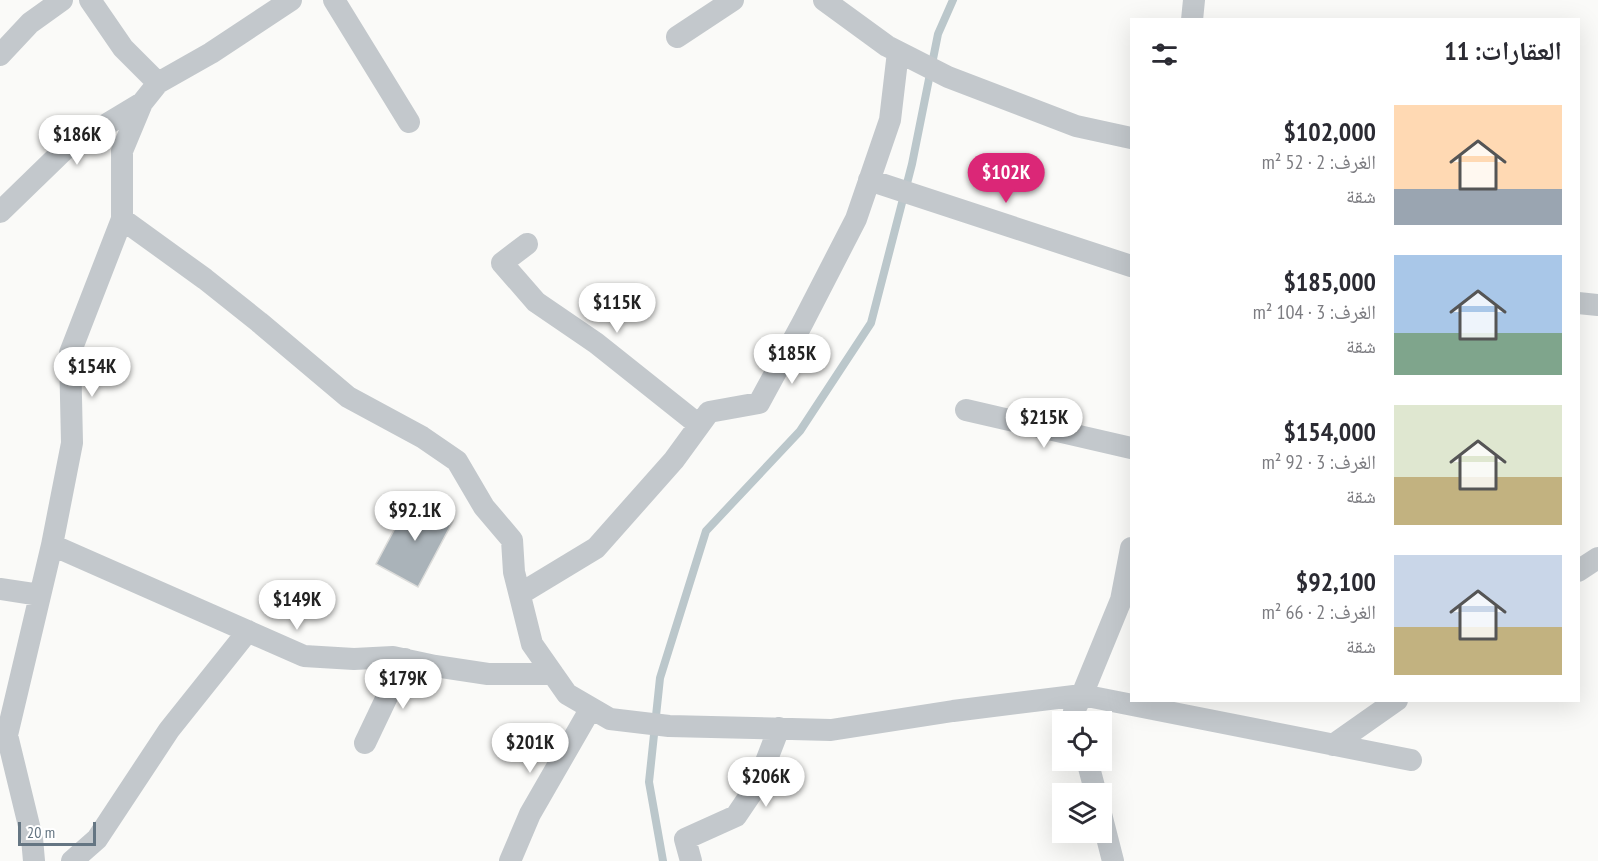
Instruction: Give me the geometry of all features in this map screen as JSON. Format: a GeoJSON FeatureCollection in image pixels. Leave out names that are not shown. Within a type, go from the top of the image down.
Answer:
{"type":"FeatureCollection","features":[{"type":"Feature","properties":{"kind":"street"},"geometry":{"type":"LineString","coordinates":[[0,55],[30,23],[62,0]]}},
{"type":"Feature","properties":{"kind":"street"},"geometry":{"type":"LineString","coordinates":[[90,0],[123,48],[158,83]]}},
{"type":"Feature","properties":{"kind":"street"},"geometry":{"type":"LineString","coordinates":[[34,861],[32,838],[7,735],[52,545],[72,443],[70,353],[122,219],[122,151],[142,102],[158,83],[291,0]]}},
{"type":"Feature","properties":{"kind":"street"},"geometry":{"type":"LineString","coordinates":[[334,0],[409,122]]}},
{"type":"Feature","properties":{"kind":"street"},"geometry":{"type":"LineString","coordinates":[[677,37],[734,0]]}},
{"type":"Feature","properties":{"kind":"street"},"geometry":{"type":"LineString","coordinates":[[825,0],[887,46],[948,77],[1076,126],[1130,138]]}},
{"type":"Feature","properties":{"kind":"street"},"geometry":{"type":"LineString","coordinates":[[1192,18],[1194,0]]}},
{"type":"Feature","properties":{"kind":"street"},"geometry":{"type":"LineString","coordinates":[[520,594],[596,548],[674,460],[709,412],[759,403],[855,219],[890,120],[898,52]]}},
{"type":"Feature","properties":{"kind":"street"},"geometry":{"type":"LineString","coordinates":[[0,212],[64,150],[142,102]]}},
{"type":"Feature","properties":{"kind":"street"},"geometry":{"type":"LineString","coordinates":[[869,180],[1130,266]]}},
{"type":"Feature","properties":{"kind":"street"},"geometry":{"type":"LineString","coordinates":[[122,219],[205,279],[348,397],[422,437],[457,461],[484,507],[512,540],[514,572],[532,644],[567,694],[610,719],[669,726],[831,729],[1082,695],[1411,760]]}},
{"type":"Feature","properties":{"kind":"street"},"geometry":{"type":"LineString","coordinates":[[527,243],[502,263],[536,302],[596,343],[699,425]]}},
{"type":"Feature","properties":{"kind":"street"},"geometry":{"type":"LineString","coordinates":[[1580,303],[1598,305]]}},
{"type":"Feature","properties":{"kind":"street"},"geometry":{"type":"LineString","coordinates":[[966,411],[1130,447]]}},
{"type":"Feature","properties":{"kind":"street"},"geometry":{"type":"LineString","coordinates":[[52,545],[304,656],[354,659],[393,657],[488,674],[553,674]]}},
{"type":"Feature","properties":{"kind":"street"},"geometry":{"type":"LineString","coordinates":[[1074,711],[1121,600],[1130,553]]}},
{"type":"Feature","properties":{"kind":"street"},"geometry":{"type":"LineString","coordinates":[[1580,571],[1598,558]]}},
{"type":"Feature","properties":{"kind":"street"},"geometry":{"type":"LineString","coordinates":[[0,589],[40,595]]}},
{"type":"Feature","properties":{"kind":"street"},"geometry":{"type":"LineString","coordinates":[[72,861],[97,839],[169,730],[248,631]]}},
{"type":"Feature","properties":{"kind":"street"},"geometry":{"type":"LineString","coordinates":[[365,743],[405,659]]}},
{"type":"Feature","properties":{"kind":"street"},"geometry":{"type":"LineString","coordinates":[[1333,745],[1394,702]]}},
{"type":"Feature","properties":{"kind":"street"},"geometry":{"type":"LineString","coordinates":[[510,861],[530,814],[591,708]]}},
{"type":"Feature","properties":{"kind":"street"},"geometry":{"type":"LineString","coordinates":[[691,861],[685,839],[736,816],[757,784],[779,728]]}},
{"type":"Feature","properties":{"kind":"street"},"geometry":{"type":"LineString","coordinates":[[1108,843],[1113,861]]}},
{"type":"Feature","properties":{"kind":"building"},"geometry":{"type":"Polygon","coordinates":[[[411,498],[453,521],[418,587],[376,564],[411,498]]]}},
{"type":"Feature","properties":{"kind":"waterway"},"geometry":{"type":"LineString","coordinates":[[663,861],[649,782],[660,678],[706,531],[800,431],[871,323],[912,164],[938,34],[953,0]]}}]}
